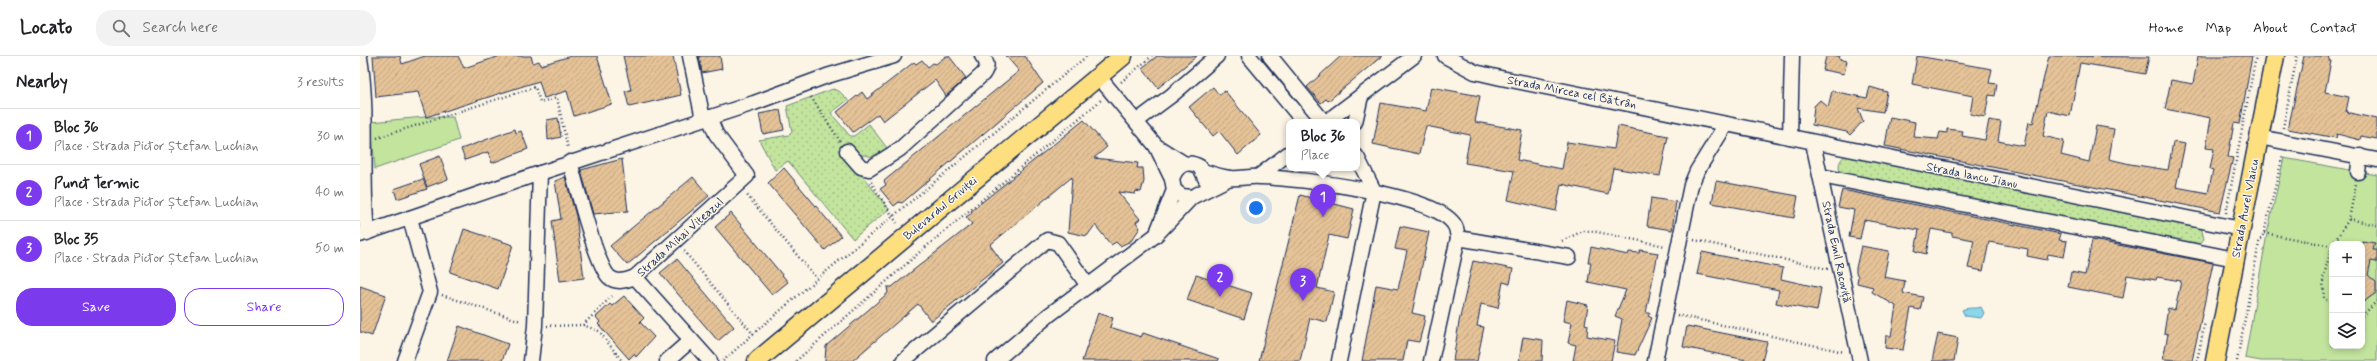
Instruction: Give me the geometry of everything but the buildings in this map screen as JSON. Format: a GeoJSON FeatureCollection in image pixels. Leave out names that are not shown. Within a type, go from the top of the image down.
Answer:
{"type":"FeatureCollection","features":[{"type":"Feature","properties":{"kind":"main road","name":"Bulevardul Griviței"},"geometry":{"type":"LineString","coordinates":[[760,360],[907,235],[1123,56]]}},
{"type":"Feature","properties":{"kind":"main road","name":"Strada Aurel Vlaicu"},"geometry":{"type":"LineString","coordinates":[[2218,360],[2235,259],[2232,227],[2259,137],[2275,56]]}},
{"type":"Feature","properties":{"kind":"street"},"geometry":{"type":"LineString","coordinates":[[690,56],[706,118],[747,176],[738,185]]}},
{"type":"Feature","properties":{"kind":"street"},"geometry":{"type":"LineString","coordinates":[[360,58],[363,76],[363,234],[570,162],[894,56]]}},
{"type":"Feature","properties":{"kind":"street"},"geometry":{"type":"LineString","coordinates":[[847,151],[861,167],[869,169],[900,149],[983,74],[987,68],[987,62],[982,56]]}},
{"type":"Feature","properties":{"kind":"street"},"geometry":{"type":"LineString","coordinates":[[1137,122],[1172,95],[1217,56]]}},
{"type":"Feature","properties":{"kind":"street"},"geometry":{"type":"LineString","coordinates":[[1249,56],[1302,119]]}},
{"type":"Feature","properties":{"kind":"street"},"geometry":{"type":"LineString","coordinates":[[1270,56],[1322,119]]}},
{"type":"Feature","properties":{"kind":"street"},"geometry":{"type":"LineString","coordinates":[[1329,119],[1414,56]]}},
{"type":"Feature","properties":{"kind":"street","name":"Strada Mircea cel Bătrân"},"geometry":{"type":"LineString","coordinates":[[1445,56],[1475,72],[1703,119]]}},
{"type":"Feature","properties":{"kind":"street"},"geometry":{"type":"LineString","coordinates":[[1790,137],[1792,56]]}},
{"type":"Feature","properties":{"kind":"street"},"geometry":{"type":"LineString","coordinates":[[1099,77],[1156,146],[1173,184],[1182,196],[1196,196],[1230,178]]}},
{"type":"Feature","properties":{"kind":"street"},"geometry":{"type":"LineString","coordinates":[[1355,119],[1361,96]]}},
{"type":"Feature","properties":{"kind":"street","name":"Strada Iancu Jianu"},"geometry":{"type":"LineString","coordinates":[[1703,119],[1837,148],[2232,227]]}},
{"type":"Feature","properties":{"kind":"street"},"geometry":{"type":"LineString","coordinates":[[1655,361],[1691,185],[1697,172],[1726,124]]}},
{"type":"Feature","properties":{"kind":"street"},"geometry":{"type":"LineString","coordinates":[[2259,137],[2377,160]]}},
{"type":"Feature","properties":{"kind":"street","name":"Strada Emil Racoviță"},"geometry":{"type":"LineString","coordinates":[[1814,143],[1859,358]]}},
{"type":"Feature","properties":{"kind":"street"},"geometry":{"type":"LineString","coordinates":[[995,361],[1049,315],[1156,235],[1196,196],[1206,184],[1203,172],[1196,165],[1185,164],[1156,146]]}},
{"type":"Feature","properties":{"kind":"street"},"geometry":{"type":"LineString","coordinates":[[1259,176],[1286,155]]}},
{"type":"Feature","properties":{"kind":"street"},"geometry":{"type":"LineString","coordinates":[[2358,172],[2360,156]]}},
{"type":"Feature","properties":{"kind":"street","name":"Strada Mihai Viteazul"},"geometry":{"type":"LineString","coordinates":[[570,162],[584,212],[604,267],[609,276],[618,281],[632,278],[738,185]]}},
{"type":"Feature","properties":{"kind":"street"},"geometry":{"type":"LineString","coordinates":[[1339,361],[1374,192],[1360,163]]}},
{"type":"Feature","properties":{"kind":"street"},"geometry":{"type":"LineString","coordinates":[[1156,235],[1173,184],[1174,171],[1185,164]]}},
{"type":"Feature","properties":{"kind":"street"},"geometry":{"type":"LineString","coordinates":[[1203,172],[1230,178],[1259,176],[1374,192],[1422,205],[1446,217],[1455,225],[1458,238],[1431,361]]}},
{"type":"Feature","properties":{"kind":"street"},"geometry":{"type":"LineString","coordinates":[[531,361],[535,326],[540,173]]}},
{"type":"Feature","properties":{"kind":"street"},"geometry":{"type":"LineString","coordinates":[[1821,176],[2235,259]]}},
{"type":"Feature","properties":{"kind":"street"},"geometry":{"type":"LineString","coordinates":[[405,361],[430,292],[410,218]]}},
{"type":"Feature","properties":{"kind":"street"},"geometry":{"type":"LineString","coordinates":[[1458,238],[1569,257]]}},
{"type":"Feature","properties":{"kind":"street"},"geometry":{"type":"LineString","coordinates":[[904,361],[1047,240],[1058,243],[1088,286]]}},
{"type":"Feature","properties":{"kind":"street"},"geometry":{"type":"LineString","coordinates":[[632,278],[710,361]]}},
{"type":"Feature","properties":{"kind":"street"},"geometry":{"type":"LineString","coordinates":[[667,361],[691,340]]}},
{"type":"Feature","properties":{"kind":"path"},"geometry":{"type":"LineString","coordinates":[[723,361],[892,216],[1086,56]]}},
{"type":"Feature","properties":{"kind":"path"},"geometry":{"type":"LineString","coordinates":[[796,361],[921,251],[1152,56]]}},
{"type":"Feature","properties":{"kind":"path"},"geometry":{"type":"LineString","coordinates":[[2232,227],[2256,56]]}},
{"type":"Feature","properties":{"kind":"path"},"geometry":{"type":"LineString","coordinates":[[2237,361],[2259,243],[2264,233],[2283,155],[2283,127],[2296,56]]}},
{"type":"Feature","properties":{"kind":"path"},"geometry":{"type":"LineString","coordinates":[[804,85],[847,151]]}},
{"type":"Feature","properties":{"kind":"path"},"geometry":{"type":"LineString","coordinates":[[364,143],[535,87],[540,102],[557,98],[570,162]]}},
{"type":"Feature","properties":{"kind":"path"},"geometry":{"type":"LineString","coordinates":[[861,167],[892,216],[921,251]]}},
{"type":"Feature","properties":{"kind":"path"},"geometry":{"type":"LineString","coordinates":[[2335,241],[2349,219],[2358,172]]}},
{"type":"Feature","properties":{"kind":"path"},"geometry":{"type":"LineString","coordinates":[[738,185],[817,280]]}},
{"type":"Feature","properties":{"kind":"path"},"geometry":{"type":"LineString","coordinates":[[2349,219],[2377,225]]}},
{"type":"Feature","properties":{"kind":"path"},"geometry":{"type":"LineString","coordinates":[[1543,253],[1583,231],[1592,231],[1679,242],[1841,272]]}},
{"type":"Feature","properties":{"kind":"path"},"geometry":{"type":"LineString","coordinates":[[2264,233],[2329,244]]}},
{"type":"Feature","properties":{"kind":"path"},"geometry":{"type":"LineString","coordinates":[[676,240],[753,334]]}},
{"type":"Feature","properties":{"kind":"path"},"geometry":{"type":"LineString","coordinates":[[2329,256],[2323,279],[2324,298],[2329,302]]}},
{"type":"Feature","properties":{"kind":"path"},"geometry":{"type":"LineString","coordinates":[[582,325],[632,278]]}},
{"type":"Feature","properties":{"kind":"path"},"geometry":{"type":"LineString","coordinates":[[2365,313],[2377,301]]}},
{"type":"Feature","properties":{"kind":"path"},"geometry":{"type":"LineString","coordinates":[[1665,312],[1859,358]]}},
{"type":"Feature","properties":{"kind":"path"},"geometry":{"type":"LineString","coordinates":[[2197,361],[2206,317]]}},
{"type":"Feature","properties":{"kind":"green space"},"geometry":{"type":"Polygon","coordinates":[[[833,89],[839,91],[848,100],[831,113],[850,136],[854,136],[869,124],[887,148],[874,157],[858,154],[852,163],[889,209],[853,239],[788,161],[775,170],[759,140],[789,135],[792,132],[787,106],[833,89]]]}},
{"type":"Feature","properties":{"kind":"green space"},"geometry":{"type":"Polygon","coordinates":[[[424,117],[453,117],[459,140],[375,169],[371,122],[424,117]]]}},
{"type":"Feature","properties":{"kind":"green space"},"geometry":{"type":"Polygon","coordinates":[[[1846,155],[2201,227],[2204,239],[2198,246],[1841,174],[1839,163],[1846,155]]]}},
{"type":"Feature","properties":{"kind":"green space"},"geometry":{"type":"Polygon","coordinates":[[[2284,158],[2377,175],[2377,361],[2261,361],[2245,358],[2267,234],[2284,158]]]}},
{"type":"Feature","properties":{"kind":"water"},"geometry":{"type":"Polygon","coordinates":[[[1981,307],[1984,313],[1981,318],[1965,316],[1962,310],[1966,309],[1981,307]]]}},
{"type":"Feature","properties":{"kind":"place","name":"Bloc 36"},"geometry":{"type":"Point","coordinates":[1323,217]}},
{"type":"Feature","properties":{"kind":"place","name":"Punct Termic"},"geometry":{"type":"Point","coordinates":[1220,297]}},
{"type":"Feature","properties":{"kind":"place","name":"Bloc 35"},"geometry":{"type":"Point","coordinates":[1303,301]}}]}
